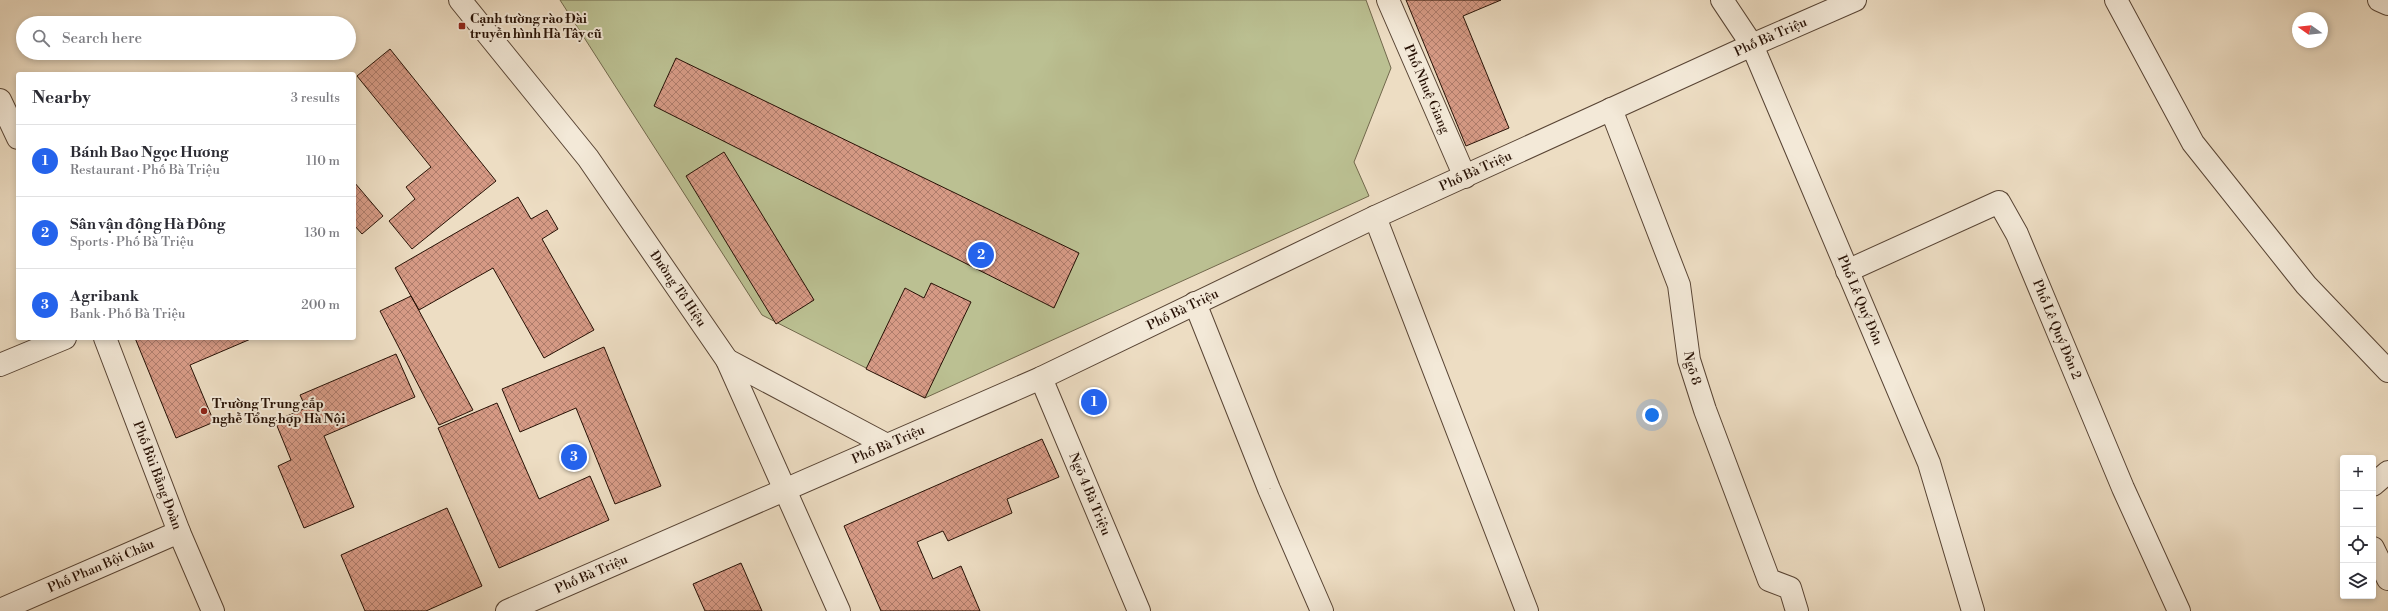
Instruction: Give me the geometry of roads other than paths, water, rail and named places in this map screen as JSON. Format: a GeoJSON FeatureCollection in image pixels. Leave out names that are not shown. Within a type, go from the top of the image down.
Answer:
{"type":"FeatureCollection","features":[{"type":"Feature","properties":{"kind":"street","name":"Đường Tô Hiệu"},"geometry":{"type":"LineString","coordinates":[[460,0],[588,158],[727,360],[839,611]]}},
{"type":"Feature","properties":{"kind":"street","name":"Phố Nhuệ Giang"},"geometry":{"type":"LineString","coordinates":[[1388,0],[1464,177]]}},
{"type":"Feature","properties":{"kind":"street","name":"Phố Lê Quý Đôn"},"geometry":{"type":"LineString","coordinates":[[1722,0],[1752,45],[1929,463],[1973,611]]}},
{"type":"Feature","properties":{"kind":"street","name":"Phố Bà Triệu"},"geometry":{"type":"LineString","coordinates":[[507,611],[531,606],[786,491],[885,444],[1041,378],[1375,217],[1752,45],[1855,0]]}},
{"type":"Feature","properties":{"kind":"street"},"geometry":{"type":"LineString","coordinates":[[2116,0],[2193,143],[2306,285],[2388,371]]}},
{"type":"Feature","properties":{"kind":"street"},"geometry":{"type":"LineString","coordinates":[[2380,0],[2388,4]]}},
{"type":"Feature","properties":{"kind":"street"},"geometry":{"type":"LineString","coordinates":[[0,100],[16,134]]}},
{"type":"Feature","properties":{"kind":"street","name":"Ngõ 8"},"geometry":{"type":"LineString","coordinates":[[1611,109],[1679,285],[1689,360],[1710,424],[1769,580],[1790,588],[1797,611]]}},
{"type":"Feature","properties":{"kind":"street","name":"Phố Lê Quý Đôn 2"},"geometry":{"type":"LineString","coordinates":[[1847,271],[1999,202],[2017,234],[2123,488],[2179,611]]}},
{"type":"Feature","properties":{"kind":"street"},"geometry":{"type":"LineString","coordinates":[[1375,217],[1528,611]]}},
{"type":"Feature","properties":{"kind":"street"},"geometry":{"type":"LineString","coordinates":[[1195,303],[1269,489],[1322,611]]}},
{"type":"Feature","properties":{"kind":"street"},"geometry":{"type":"LineString","coordinates":[[0,365],[60,340]]}},
{"type":"Feature","properties":{"kind":"street","name":"Phố Bùi Bằng Đoàn"},"geometry":{"type":"LineString","coordinates":[[106,340],[179,532],[213,611]]}},
{"type":"Feature","properties":{"kind":"street"},"geometry":{"type":"LineString","coordinates":[[727,360],[885,444]]}},
{"type":"Feature","properties":{"kind":"street","name":"Ngõ 4 Bà Triệu"},"geometry":{"type":"LineString","coordinates":[[1041,378],[1139,611]]}},
{"type":"Feature","properties":{"kind":"street"},"geometry":{"type":"LineString","coordinates":[[2376,482],[2388,472]]}},
{"type":"Feature","properties":{"kind":"street","name":"Phố Phan Bội Châu"},"geometry":{"type":"LineString","coordinates":[[0,610],[179,532]]}},
{"type":"Feature","properties":{"kind":"street"},"geometry":{"type":"LineString","coordinates":[[2376,554],[2388,579]]}},
{"type":"Feature","properties":{"kind":"place","name":"Cạnh tường rào Đài truyền hình Hà Tây cũ"},"geometry":{"type":"Point","coordinates":[462,26]}},
{"type":"Feature","properties":{"kind":"place","name":"Sân vận động Hà Đông"},"geometry":{"type":"Point","coordinates":[981,255]}},
{"type":"Feature","properties":{"kind":"place","name":"Bánh Bao Ngọc Hương"},"geometry":{"type":"Point","coordinates":[1094,402]}},
{"type":"Feature","properties":{"kind":"place","name":"Trường Trung cấp nghề Tổng hợp Hà Nội"},"geometry":{"type":"Point","coordinates":[204,411]}},
{"type":"Feature","properties":{"kind":"place","name":"Agribank"},"geometry":{"type":"Point","coordinates":[574,457]}}]}
